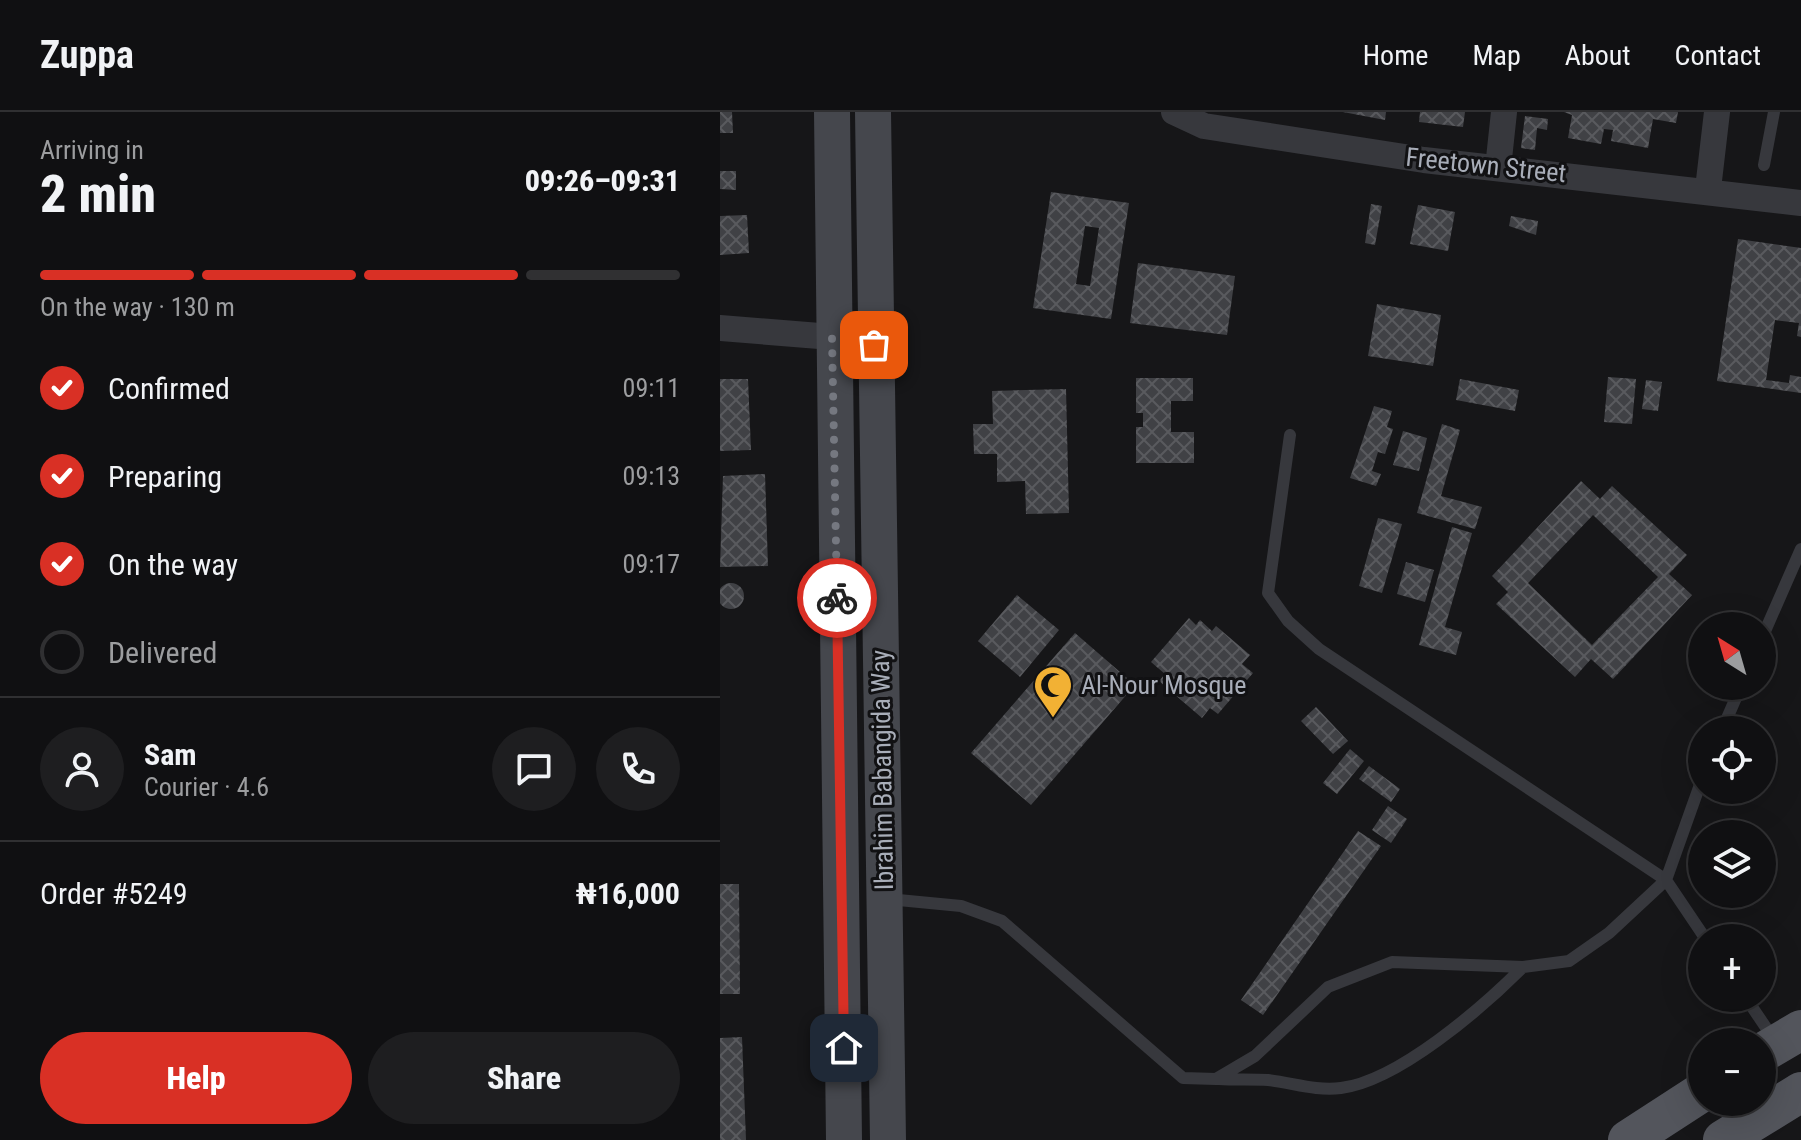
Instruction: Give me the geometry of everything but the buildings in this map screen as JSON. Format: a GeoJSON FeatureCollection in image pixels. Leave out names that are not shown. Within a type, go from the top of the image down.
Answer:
{"type":"FeatureCollection","features":[{"type":"Feature","properties":{"kind":"main road","name":"Ibrahim Babangida Way"},"geometry":{"type":"LineString","coordinates":[[832,112],[832,337],[843,894],[844,1140]]}},
{"type":"Feature","properties":{"kind":"main road","name":"Ibrahim Babangida Way"},"geometry":{"type":"LineString","coordinates":[[873,112],[888,1140]]}},
{"type":"Feature","properties":{"kind":"main road"},"geometry":{"type":"LineString","coordinates":[[1723,1140],[1801,1092]]}},
{"type":"Feature","properties":{"kind":"main road"},"geometry":{"type":"LineString","coordinates":[[1628,1140],[1688,1101]]}},
{"type":"Feature","properties":{"kind":"street","name":"Freetown Street"},"geometry":{"type":"LineString","coordinates":[[1174,112],[1204,126],[1498,168],[1708,189],[1801,203]]}},
{"type":"Feature","properties":{"kind":"street"},"geometry":{"type":"LineString","coordinates":[[1498,168],[1504,112]]}},
{"type":"Feature","properties":{"kind":"street"},"geometry":{"type":"LineString","coordinates":[[1708,189],[1717,112]]}},
{"type":"Feature","properties":{"kind":"street"},"geometry":{"type":"LineString","coordinates":[[720,328],[832,337],[874,345]]}},
{"type":"Feature","properties":{"kind":"lane"},"geometry":{"type":"LineString","coordinates":[[1764,165],[1774,112]]}},
{"type":"Feature","properties":{"kind":"lane"},"geometry":{"type":"LineString","coordinates":[[1290,435],[1268,593],[1288,621],[1319,649],[1666,880],[1696,924]]}},
{"type":"Feature","properties":{"kind":"lane"},"geometry":{"type":"LineString","coordinates":[[1773,612],[1801,549]]}},
{"type":"Feature","properties":{"kind":"lane"},"geometry":{"type":"LineString","coordinates":[[1216,1079],[1255,1056],[1328,987],[1392,962],[1523,967],[1569,961],[1609,933],[1666,880],[1693,804]]}},
{"type":"Feature","properties":{"kind":"lane"},"geometry":{"type":"LineString","coordinates":[[885,898],[961,906],[1002,921],[1183,1078],[1268,1080],[1313,1089],[1343,1088],[1377,1078],[1491,999],[1523,967]]}},
{"type":"Feature","properties":{"kind":"lane"},"geometry":{"type":"LineString","coordinates":[[1757,1012],[1780,1042]]}},
{"type":"Feature","properties":{"kind":"way so far"},"geometry":{"type":"LineString","coordinates":[[837,598],[832,337],[874,345]]}},
{"type":"Feature","properties":{"kind":"place","name":"Al-Nour Mosque"},"geometry":{"type":"Point","coordinates":[1053,719]}},
{"type":"Feature","properties":{"kind":"route"},"geometry":{"type":"LineString","coordinates":[[837,598],[844,1048]]}}]}
